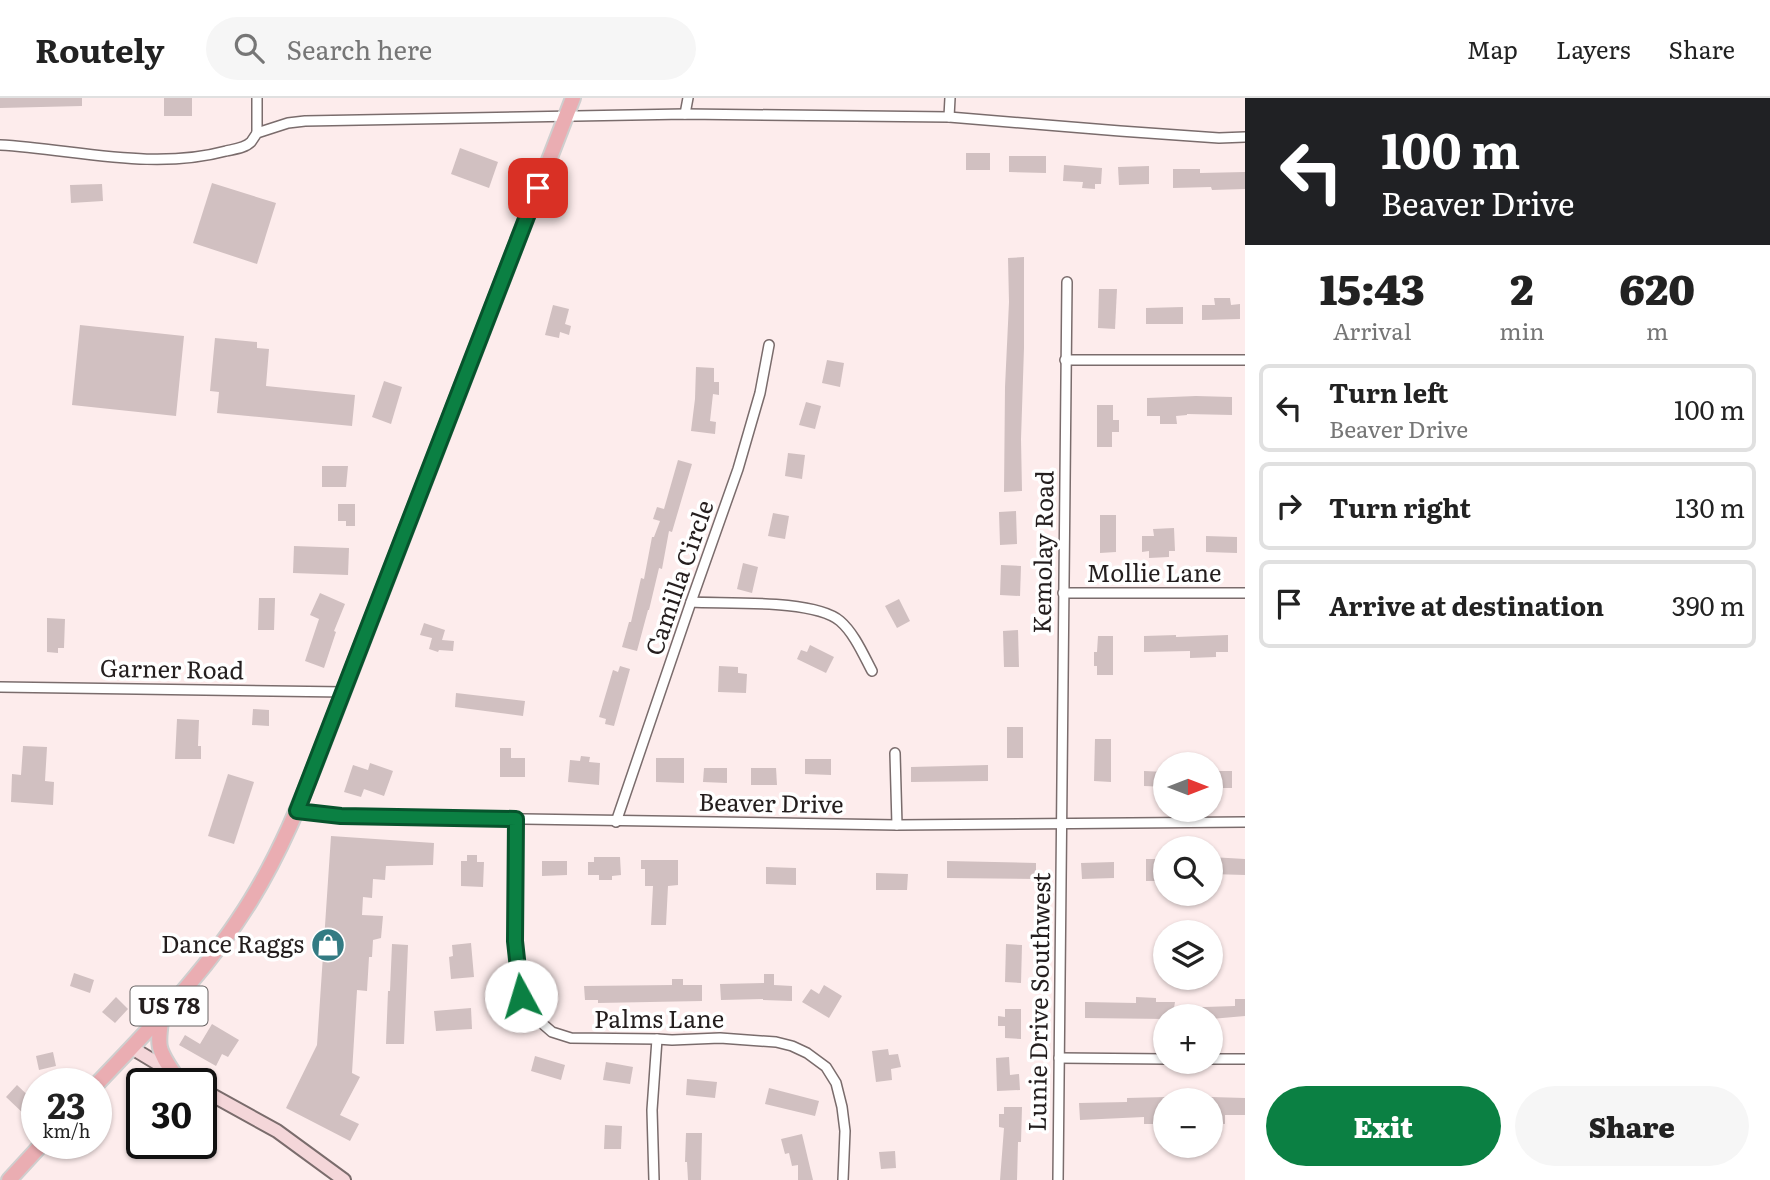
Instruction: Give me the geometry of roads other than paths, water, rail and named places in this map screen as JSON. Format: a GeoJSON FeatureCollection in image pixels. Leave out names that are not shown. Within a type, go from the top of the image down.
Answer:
{"type":"FeatureCollection","features":[{"type":"Feature","properties":{"kind":"main road","name":"US 78"},"geometry":{"type":"LineString","coordinates":[[112,1068],[214,953],[274,860],[297,811],[344,692],[573,98]]}},
{"type":"Feature","properties":{"kind":"main road"},"geometry":{"type":"LineString","coordinates":[[163,1013],[158,1040],[163,1057],[170,1068]]}},
{"type":"Feature","properties":{"kind":"main road"},"geometry":{"type":"LineString","coordinates":[[9,1180],[28,1159]]}},
{"type":"Feature","properties":{"kind":"street"},"geometry":{"type":"LineString","coordinates":[[0,145],[158,159],[216,154],[244,147],[252,141],[257,133],[257,98]]}},
{"type":"Feature","properties":{"kind":"street"},"geometry":{"type":"LineString","coordinates":[[685,114],[688,98]]}},
{"type":"Feature","properties":{"kind":"street"},"geometry":{"type":"LineString","coordinates":[[949,117],[950,98]]}},
{"type":"Feature","properties":{"kind":"street"},"geometry":{"type":"LineString","coordinates":[[257,133],[288,123],[305,121],[685,114],[949,117],[1157,134],[1245,137]]}},
{"type":"Feature","properties":{"kind":"street","name":"Kemolay Road"},"geometry":{"type":"LineString","coordinates":[[1061,823],[1067,282]]}},
{"type":"Feature","properties":{"kind":"street","name":"Camilla Circle"},"geometry":{"type":"LineString","coordinates":[[617,822],[738,469],[760,393],[769,345]]}},
{"type":"Feature","properties":{"kind":"street"},"geometry":{"type":"LineString","coordinates":[[1065,360],[1245,360]]}},
{"type":"Feature","properties":{"kind":"street","name":"Mollie Lane"},"geometry":{"type":"LineString","coordinates":[[1063,593],[1245,593]]}},
{"type":"Feature","properties":{"kind":"street"},"geometry":{"type":"LineString","coordinates":[[691,602],[791,606],[827,613],[849,630],[872,671]]}},
{"type":"Feature","properties":{"kind":"street","name":"Garner Road"},"geometry":{"type":"LineString","coordinates":[[0,687],[344,692]]}},
{"type":"Feature","properties":{"kind":"street"},"geometry":{"type":"LineString","coordinates":[[895,753],[897,825]]}},
{"type":"Feature","properties":{"kind":"street","name":"Beaver Drive"},"geometry":{"type":"LineString","coordinates":[[297,811],[341,816],[617,822],[897,825],[1245,822]]}},
{"type":"Feature","properties":{"kind":"street","name":"Palms Lane"},"geometry":{"type":"LineString","coordinates":[[516,819],[515,941],[521,996],[536,1018],[552,1031],[571,1038],[720,1038],[776,1042],[807,1053],[826,1067],[836,1083],[845,1131],[844,1180]]}},
{"type":"Feature","properties":{"kind":"street","name":"Lunie Drive Southwest"},"geometry":{"type":"LineString","coordinates":[[1058,1180],[1061,823]]}},
{"type":"Feature","properties":{"kind":"street"},"geometry":{"type":"LineString","coordinates":[[654,1180],[652,1110],[657,1039]]}},
{"type":"Feature","properties":{"kind":"street"},"geometry":{"type":"LineString","coordinates":[[131,1048],[164,1068]]}},
{"type":"Feature","properties":{"kind":"street"},"geometry":{"type":"LineString","coordinates":[[1059,1058],[1153,1059]]}},
{"type":"Feature","properties":{"kind":"street"},"geometry":{"type":"LineString","coordinates":[[1223,1059],[1245,1059]]}},
{"type":"Feature","properties":{"kind":"street"},"geometry":{"type":"LineString","coordinates":[[217,1098],[276,1131],[338,1179]]}},
{"type":"Feature","properties":{"kind":"place","name":"Dance Raggs"},"geometry":{"type":"Point","coordinates":[328,945]}}]}
